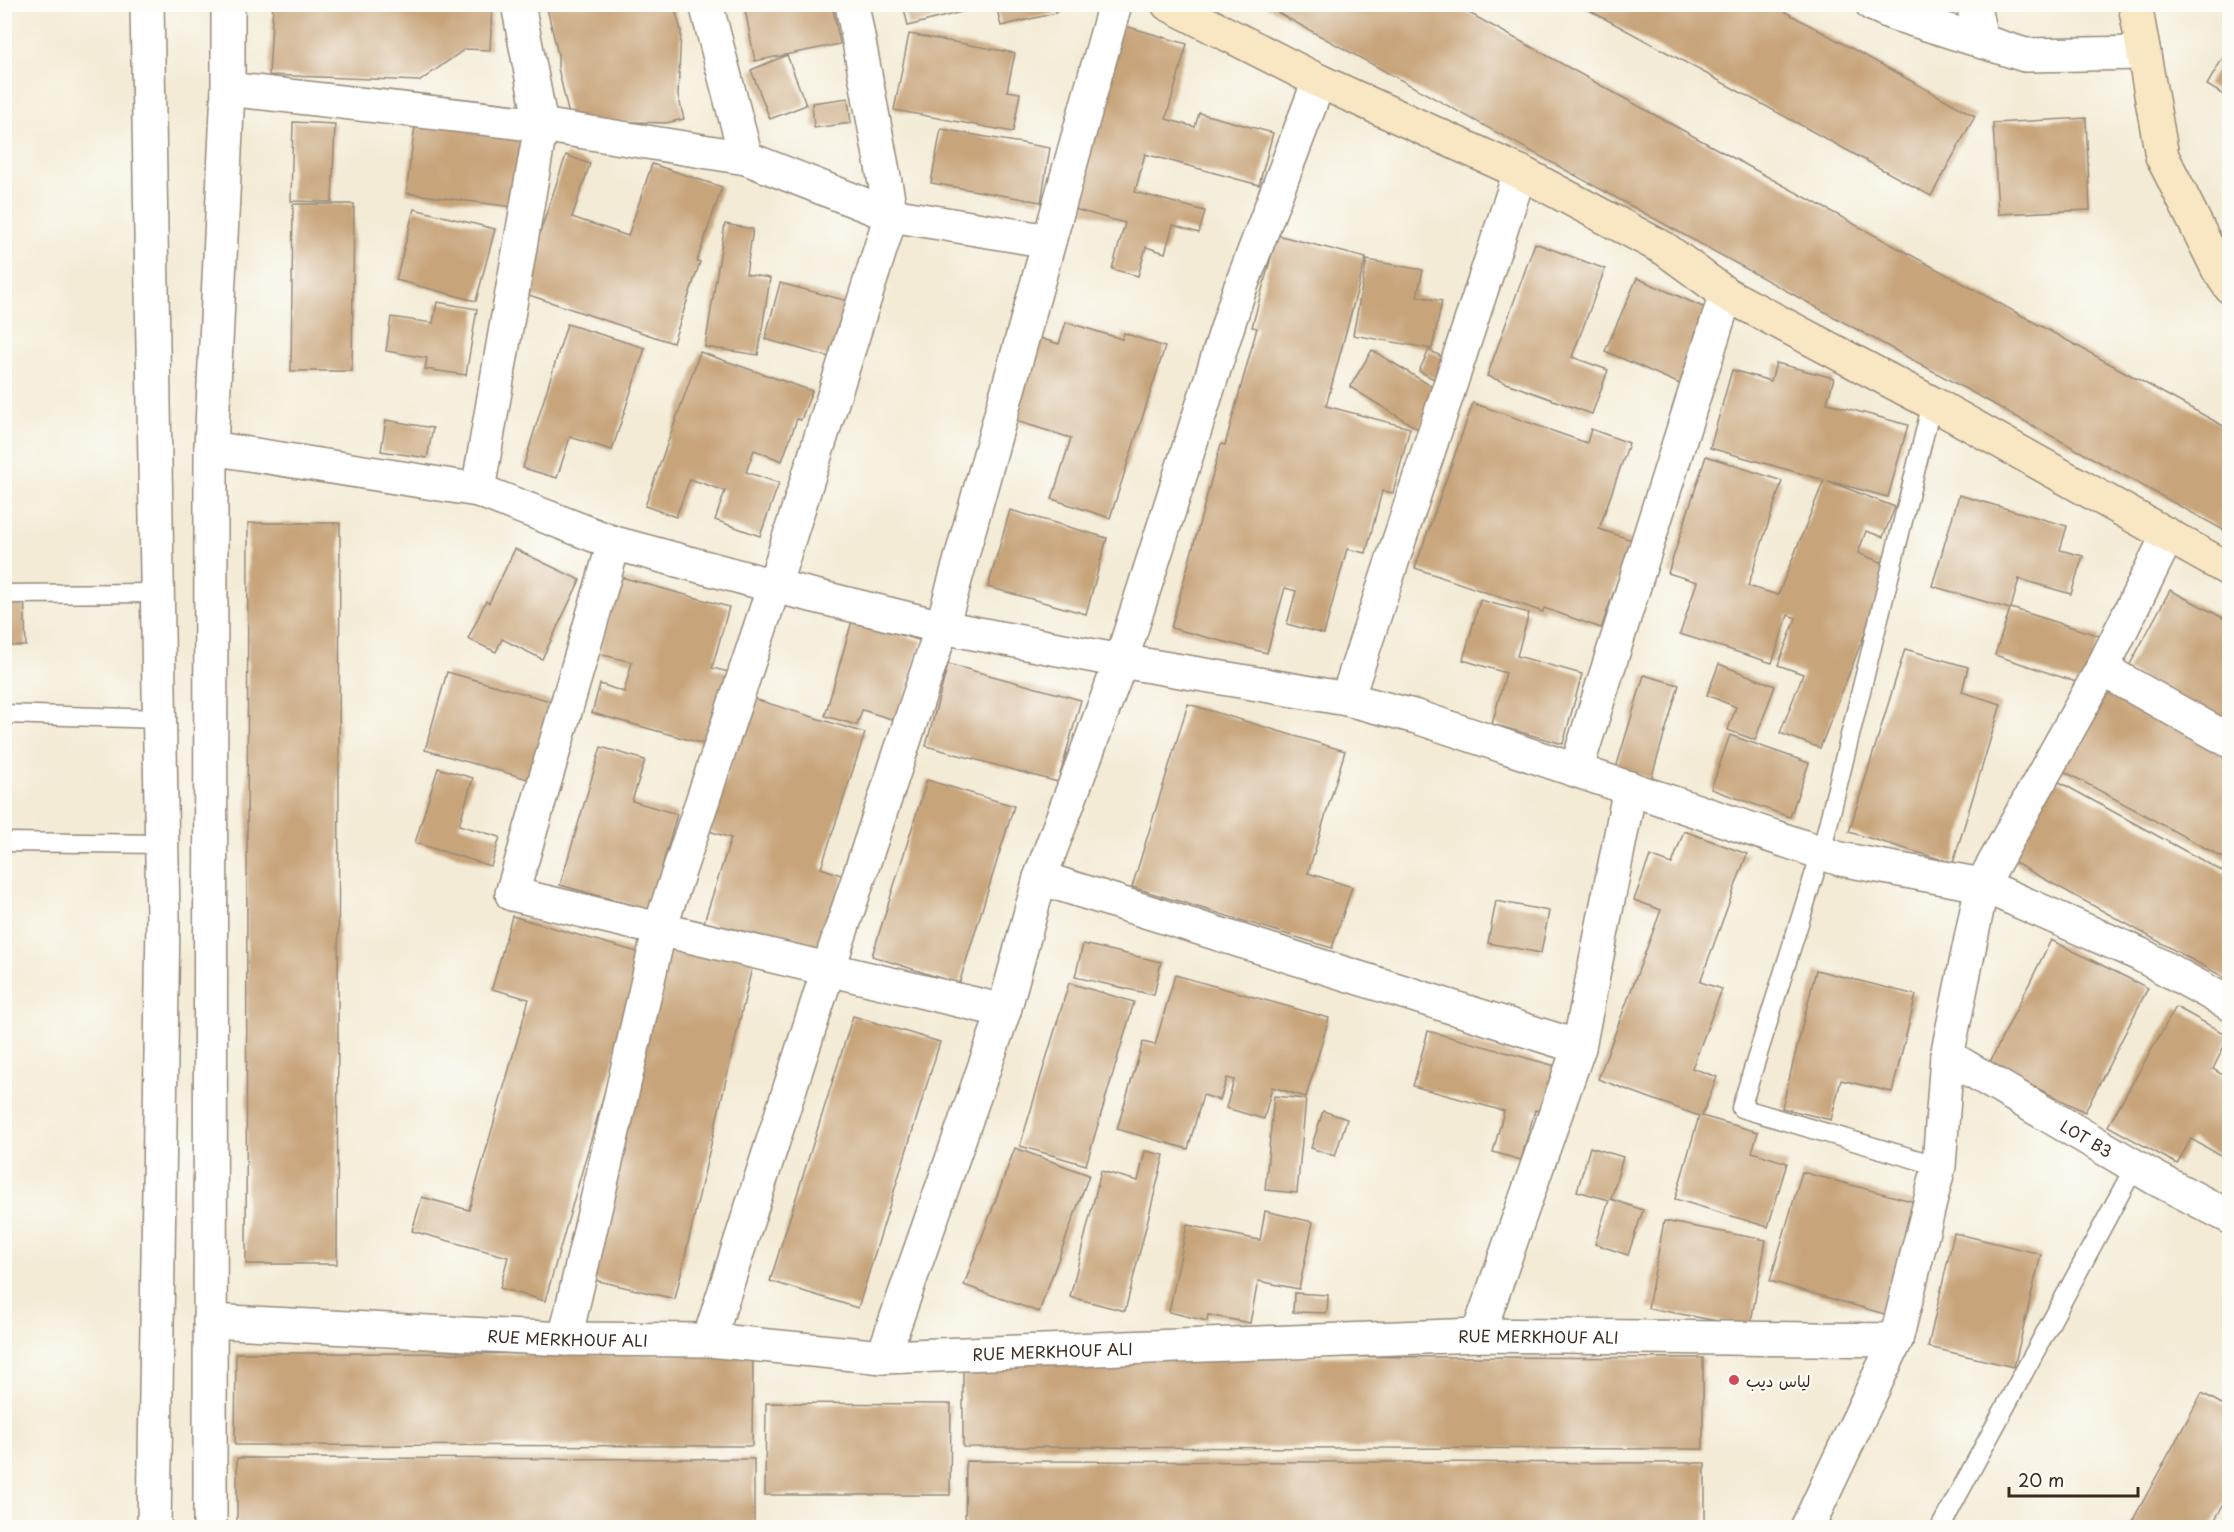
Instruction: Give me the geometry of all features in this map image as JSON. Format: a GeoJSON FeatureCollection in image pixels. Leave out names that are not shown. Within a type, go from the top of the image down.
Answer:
{"type":"FeatureCollection","features":[{"type":"Feature","properties":{"kind":"street"},"geometry":{"type":"LineString","coordinates":[[147,4],[164,918],[154,1527]]}},
{"type":"Feature","properties":{"kind":"street"},"geometry":{"type":"LineString","coordinates":[[210,1527],[211,448],[228,89],[228,4]]}},
{"type":"Feature","properties":{"kind":"street"},"geometry":{"type":"LineString","coordinates":[[478,490],[542,125],[518,4]]}},
{"type":"Feature","properties":{"kind":"street"},"geometry":{"type":"LineString","coordinates":[[706,4],[746,158]]}},
{"type":"Feature","properties":{"kind":"street"},"geometry":{"type":"LineString","coordinates":[[565,1339],[660,928],[774,586],[891,215],[852,4]]}},
{"type":"Feature","properties":{"kind":"street"},"geometry":{"type":"LineString","coordinates":[[709,1340],[828,969],[942,627],[1115,4]]}},
{"type":"Feature","properties":{"kind":"street"},"geometry":{"type":"LineString","coordinates":[[1168,4],[1319,81],[1520,172],[1665,249],[1726,294],[1932,404],[2229,570]]}},
{"type":"Feature","properties":{"kind":"street"},"geometry":{"type":"LineString","coordinates":[[1872,4],[2025,55],[2144,53]]}},
{"type":"Feature","properties":{"kind":"street"},"geometry":{"type":"LineString","coordinates":[[1973,4],[1982,42]]}},
{"type":"Feature","properties":{"kind":"street"},"geometry":{"type":"LineString","coordinates":[[2135,4],[2162,156],[2226,270]]}},
{"type":"Feature","properties":{"kind":"street"},"geometry":{"type":"LineString","coordinates":[[883,1357],[1004,1011],[1040,878],[1121,661],[1238,294],[1319,81]]}},
{"type":"Feature","properties":{"kind":"street"},"geometry":{"type":"LineString","coordinates":[[228,89],[542,125],[746,158],[891,215],[1049,241]]}},
{"type":"Feature","properties":{"kind":"street"},"geometry":{"type":"LineString","coordinates":[[1347,699],[1520,172]]}},
{"type":"Feature","properties":{"kind":"street"},"geometry":{"type":"LineString","coordinates":[[1576,770],[1726,294]]}},
{"type":"Feature","properties":{"kind":"street"},"geometry":{"type":"LineString","coordinates":[[211,448],[478,490],[614,543],[774,586],[942,627],[1121,661],[1347,699],[1417,717],[1840,859],[1982,885],[2139,954],[2229,1004]]}},
{"type":"Feature","properties":{"kind":"street"},"geometry":{"type":"LineString","coordinates":[[1807,1527],[1896,1340],[1939,1166],[1947,1056],[1982,885],[2102,669],[2168,536]]}},
{"type":"Feature","properties":{"kind":"street"},"geometry":{"type":"LineString","coordinates":[[614,543],[512,894],[1004,1011]]}},
{"type":"Feature","properties":{"kind":"street"},"geometry":{"type":"LineString","coordinates":[[2102,669],[2229,741]]}},
{"type":"Feature","properties":{"kind":"street"},"geometry":{"type":"LineString","coordinates":[[1478,1335],[1579,1047],[1630,788]]}},
{"type":"Feature","properties":{"kind":"street"},"geometry":{"type":"LineString","coordinates":[[1040,878],[1579,1047]]}},
{"type":"Feature","properties":{"kind":"street","name":"LOT B3"},"geometry":{"type":"LineString","coordinates":[[1947,1056],[2135,1167],[2229,1217]]}},
{"type":"Feature","properties":{"kind":"street","name":"RUE MERKHOUF ALI"},"geometry":{"type":"LineString","coordinates":[[210,1321],[565,1339],[709,1340],[883,1357],[1478,1335],[1896,1340]]}},
{"type":"Feature","properties":{"kind":"lane"},"geometry":{"type":"LineString","coordinates":[[1932,404],[1821,853],[1741,1108],[1939,1166]]}},
{"type":"Feature","properties":{"kind":"lane"},"geometry":{"type":"LineString","coordinates":[[4,594],[158,593]]}},
{"type":"Feature","properties":{"kind":"lane"},"geometry":{"type":"LineString","coordinates":[[4,714],[160,719]]}},
{"type":"Feature","properties":{"kind":"lane"},"geometry":{"type":"LineString","coordinates":[[4,842],[162,844]]}},
{"type":"Feature","properties":{"kind":"lane"},"geometry":{"type":"LineString","coordinates":[[1940,1527],[2135,1167]]}},
{"type":"Feature","properties":{"kind":"building"},"geometry":{"type":"Polygon","coordinates":[[[273,4],[492,4],[490,50],[465,49],[420,81],[269,75],[273,4]]]}},
{"type":"Feature","properties":{"kind":"building"},"geometry":{"type":"Polygon","coordinates":[[[546,4],[691,4],[675,9],[681,31],[678,95],[684,119],[666,123],[570,120],[546,4]]]}},
{"type":"Feature","properties":{"kind":"building"},"geometry":{"type":"Polygon","coordinates":[[[744,4],[832,4],[840,44],[755,61],[744,4]]]}},
{"type":"Feature","properties":{"kind":"building"},"geometry":{"type":"Polygon","coordinates":[[[903,4],[968,4],[969,10],[908,26],[903,4]]]}},
{"type":"Feature","properties":{"kind":"building"},"geometry":{"type":"Polygon","coordinates":[[[1055,4],[1056,13],[1001,26],[996,5],[1055,4]]]}},
{"type":"Feature","properties":{"kind":"building"},"geometry":{"type":"Polygon","coordinates":[[[1262,4],[1453,4],[2229,429],[2229,533],[1262,4]]]}},
{"type":"Feature","properties":{"kind":"building"},"geometry":{"type":"Polygon","coordinates":[[[1578,4],[1771,4],[1975,116],[1931,196],[1578,4]]]}},
{"type":"Feature","properties":{"kind":"building"},"geometry":{"type":"Polygon","coordinates":[[[1122,25],[1187,44],[1166,119],[1195,127],[1199,113],[1273,133],[1259,185],[1145,154],[1135,192],[1205,211],[1199,233],[1173,225],[1165,253],[1146,247],[1138,276],[1112,269],[1125,223],[1070,208],[1122,25]]]}},
{"type":"Feature","properties":{"kind":"building"},"geometry":{"type":"Polygon","coordinates":[[[909,34],[1015,53],[1007,91],[1020,93],[1013,132],[894,110],[909,34]]]}},
{"type":"Feature","properties":{"kind":"building"},"geometry":{"type":"Polygon","coordinates":[[[2229,47],[2229,98],[2207,85],[2229,47]]]}},
{"type":"Feature","properties":{"kind":"building"},"geometry":{"type":"Polygon","coordinates":[[[787,55],[806,105],[770,119],[751,70],[787,55]]]}},
{"type":"Feature","properties":{"kind":"building"},"geometry":{"type":"Polygon","coordinates":[[[848,98],[851,123],[814,128],[812,103],[848,98]]]}},
{"type":"Feature","properties":{"kind":"building"},"geometry":{"type":"Polygon","coordinates":[[[2086,118],[2090,210],[1998,214],[1993,123],[2086,118]]]}},
{"type":"Feature","properties":{"kind":"building"},"geometry":{"type":"Polygon","coordinates":[[[416,119],[523,134],[513,207],[406,193],[416,119]]]}},
{"type":"Feature","properties":{"kind":"building"},"geometry":{"type":"Polygon","coordinates":[[[293,122],[335,124],[332,202],[291,201],[293,122]]]}},
{"type":"Feature","properties":{"kind":"building"},"geometry":{"type":"Polygon","coordinates":[[[941,129],[1050,148],[1041,202],[931,183],[941,129]]]}},
{"type":"Feature","properties":{"kind":"building"},"geometry":{"type":"Polygon","coordinates":[[[566,155],[590,164],[572,217],[628,236],[652,164],[722,187],[673,343],[520,292],[566,155]]]}},
{"type":"Feature","properties":{"kind":"building"},"geometry":{"type":"Polygon","coordinates":[[[293,204],[354,204],[352,371],[291,371],[293,204]]]}},
{"type":"Feature","properties":{"kind":"building"},"geometry":{"type":"Polygon","coordinates":[[[414,209],[495,229],[476,301],[396,280],[414,209]]]}},
{"type":"Feature","properties":{"kind":"building"},"geometry":{"type":"Polygon","coordinates":[[[725,224],[753,229],[746,274],[770,278],[758,355],[705,347],[725,224]]]}},
{"type":"Feature","properties":{"kind":"building"},"geometry":{"type":"Polygon","coordinates":[[[1277,235],[1366,258],[1326,406],[1410,428],[1393,493],[1382,491],[1366,553],[1347,549],[1324,634],[1287,624],[1296,591],[1285,588],[1267,653],[1171,628],[1221,444],[1225,445],[1257,328],[1252,327],[1277,235]]]}},
{"type":"Feature","properties":{"kind":"building"},"geometry":{"type":"Polygon","coordinates":[[[1535,243],[1605,269],[1572,357],[1608,370],[1592,414],[1487,376],[1535,243]]]}},
{"type":"Feature","properties":{"kind":"building"},"geometry":{"type":"Polygon","coordinates":[[[1367,260],[1423,270],[1417,296],[1442,301],[1432,349],[1353,335],[1367,260]]]}},
{"type":"Feature","properties":{"kind":"building"},"geometry":{"type":"Polygon","coordinates":[[[1637,278],[1712,311],[1680,384],[1605,351],[1637,278]]]}},
{"type":"Feature","properties":{"kind":"building"},"geometry":{"type":"Polygon","coordinates":[[[780,283],[848,301],[833,358],[765,339],[780,283]]]}},
{"type":"Feature","properties":{"kind":"building"},"geometry":{"type":"Polygon","coordinates":[[[437,302],[477,309],[466,375],[425,369],[427,358],[386,351],[391,317],[433,323],[437,302]]]}},
{"type":"Feature","properties":{"kind":"building"},"geometry":{"type":"Polygon","coordinates":[[[1066,322],[1122,339],[1124,333],[1165,347],[1110,518],[1052,499],[1071,438],[1010,419],[1036,337],[1059,344],[1066,322]]]}},
{"type":"Feature","properties":{"kind":"building"},"geometry":{"type":"Polygon","coordinates":[[[567,324],[645,348],[612,450],[570,437],[557,478],[523,468],[567,324]]]}},
{"type":"Feature","properties":{"kind":"building"},"geometry":{"type":"Polygon","coordinates":[[[1372,350],[1441,392],[1418,429],[1350,387],[1372,350]]]}},
{"type":"Feature","properties":{"kind":"building"},"geometry":{"type":"Polygon","coordinates":[[[1429,350],[1452,362],[1441,383],[1419,371],[1429,350]]]}},
{"type":"Feature","properties":{"kind":"building"},"geometry":{"type":"Polygon","coordinates":[[[700,352],[812,391],[801,420],[797,419],[782,461],[754,450],[746,472],[779,483],[760,536],[715,520],[725,491],[690,479],[676,517],[645,506],[700,352]]]}},
{"type":"Feature","properties":{"kind":"building"},"geometry":{"type":"Polygon","coordinates":[[[1776,363],[1834,378],[1827,403],[1908,425],[1888,497],[1828,481],[1895,507],[1883,537],[1866,531],[1858,553],[1891,566],[1820,748],[1780,733],[1803,674],[1778,665],[1796,618],[1788,615],[1772,663],[1680,634],[1697,582],[1668,573],[1706,456],[1782,481],[1748,586],[1778,595],[1824,480],[1710,448],[1732,370],[1771,381],[1776,363]]]}},
{"type":"Feature","properties":{"kind":"building"},"geometry":{"type":"Polygon","coordinates":[[[1473,403],[1587,443],[1591,429],[1629,443],[1599,529],[1632,540],[1601,628],[1544,608],[1543,612],[1415,568],[1473,403]]]}},
{"type":"Feature","properties":{"kind":"building"},"geometry":{"type":"Polygon","coordinates":[[[386,420],[433,428],[427,458],[381,451],[386,420]]]}},
{"type":"Feature","properties":{"kind":"building"},"geometry":{"type":"Polygon","coordinates":[[[1959,495],[2067,526],[2060,550],[2083,556],[2071,594],[2019,579],[2011,608],[2100,636],[2085,685],[1995,655],[2010,609],[1932,586],[1959,495]]]}},
{"type":"Feature","properties":{"kind":"building"},"geometry":{"type":"Polygon","coordinates":[[[1010,510],[1107,538],[1086,614],[988,587],[1010,510]]]}},
{"type":"Feature","properties":{"kind":"building"},"geometry":{"type":"Polygon","coordinates":[[[248,523],[340,523],[337,1264],[246,1264],[248,523]]]}},
{"type":"Feature","properties":{"kind":"building"},"geometry":{"type":"Polygon","coordinates":[[[515,549],[580,580],[542,659],[502,639],[496,652],[468,639],[486,601],[489,603],[515,549]]]}},
{"type":"Feature","properties":{"kind":"building"},"geometry":{"type":"Polygon","coordinates":[[[621,577],[729,607],[712,668],[729,672],[708,745],[592,713],[600,684],[624,692],[632,662],[599,654],[621,577]]]}},
{"type":"Feature","properties":{"kind":"building"},"geometry":{"type":"Polygon","coordinates":[[[2170,590],[2229,621],[2229,724],[2127,670],[2170,590]]]}},
{"type":"Feature","properties":{"kind":"building"},"geometry":{"type":"Polygon","coordinates":[[[24,592],[26,646],[4,646],[4,593],[24,592]]]}},
{"type":"Feature","properties":{"kind":"building"},"geometry":{"type":"Polygon","coordinates":[[[1480,600],[1529,613],[1517,656],[1582,674],[1563,744],[1492,724],[1506,673],[1463,660],[1480,600]]]}},
{"type":"Feature","properties":{"kind":"building"},"geometry":{"type":"Polygon","coordinates":[[[852,621],[922,641],[898,721],[862,710],[857,725],[825,716],[852,621]]]}},
{"type":"Feature","properties":{"kind":"building"},"geometry":{"type":"Polygon","coordinates":[[[1905,649],[1968,667],[1962,692],[2001,704],[1953,863],[1849,832],[1905,649]]]}},
{"type":"Feature","properties":{"kind":"building"},"geometry":{"type":"Polygon","coordinates":[[[948,664],[1081,700],[1058,782],[926,746],[948,664]]]}},
{"type":"Feature","properties":{"kind":"building"},"geometry":{"type":"Polygon","coordinates":[[[1719,664],[1775,686],[1755,740],[1728,730],[1736,707],[1707,695],[1719,664]]]}},
{"type":"Feature","properties":{"kind":"building"},"geometry":{"type":"Polygon","coordinates":[[[447,672],[561,704],[539,782],[425,750],[447,672]]]}},
{"type":"Feature","properties":{"kind":"building"},"geometry":{"type":"Polygon","coordinates":[[[1644,675],[1679,685],[1651,779],[1616,768],[1644,675]]]}},
{"type":"Feature","properties":{"kind":"building"},"geometry":{"type":"Polygon","coordinates":[[[2100,686],[2229,756],[2229,861],[2056,767],[2100,686]]]}},
{"type":"Feature","properties":{"kind":"building"},"geometry":{"type":"Polygon","coordinates":[[[751,698],[865,733],[821,868],[844,876],[817,958],[704,922],[731,838],[709,831],[751,698]]]}},
{"type":"Feature","properties":{"kind":"building"},"geometry":{"type":"Polygon","coordinates":[[[1188,704],[1345,751],[1308,873],[1352,887],[1332,948],[1132,887],[1188,704]]]}},
{"type":"Feature","properties":{"kind":"building"},"geometry":{"type":"Polygon","coordinates":[[[1730,735],[1809,763],[1790,817],[1711,789],[1730,735]]]}},
{"type":"Feature","properties":{"kind":"building"},"geometry":{"type":"Polygon","coordinates":[[[601,747],[645,760],[632,801],[677,814],[650,910],[560,885],[601,747]]]}},
{"type":"Feature","properties":{"kind":"building"},"geometry":{"type":"Polygon","coordinates":[[[438,768],[473,778],[459,825],[500,837],[491,866],[415,843],[438,768]]]}},
{"type":"Feature","properties":{"kind":"building"},"geometry":{"type":"Polygon","coordinates":[[[2050,777],[2229,875],[2229,980],[2006,858],[2050,777]]]}},
{"type":"Feature","properties":{"kind":"building"},"geometry":{"type":"Polygon","coordinates":[[[927,780],[1014,806],[959,984],[872,956],[927,780]]]}},
{"type":"Feature","properties":{"kind":"building"},"geometry":{"type":"Polygon","coordinates":[[[1684,831],[1747,854],[1700,982],[1722,989],[1692,1068],[1717,1077],[1702,1116],[1758,1132],[1752,1152],[1787,1163],[1768,1227],[1675,1199],[1699,1116],[1598,1079],[1661,910],[1634,900],[1650,856],[1672,864],[1684,831]]]}},
{"type":"Feature","properties":{"kind":"building"},"geometry":{"type":"Polygon","coordinates":[[[1496,901],[1549,911],[1541,953],[1488,943],[1496,901]]]}},
{"type":"Feature","properties":{"kind":"building"},"geometry":{"type":"Polygon","coordinates":[[[512,916],[644,954],[545,1301],[500,1288],[508,1257],[412,1231],[422,1197],[469,1210],[529,999],[492,989],[512,916]]]}},
{"type":"Feature","properties":{"kind":"building"},"geometry":{"type":"Polygon","coordinates":[[[666,939],[754,959],[675,1299],[586,1278],[666,939]]]}},
{"type":"Feature","properties":{"kind":"building"},"geometry":{"type":"Polygon","coordinates":[[[2051,940],[2148,988],[2085,1112],[1989,1064],[2051,940]]]}},
{"type":"Feature","properties":{"kind":"building"},"geometry":{"type":"Polygon","coordinates":[[[1083,944],[1161,962],[1154,995],[1075,977],[1083,944]]]}},
{"type":"Feature","properties":{"kind":"building"},"geometry":{"type":"Polygon","coordinates":[[[1816,970],[1916,995],[1892,1092],[1841,1080],[1831,1120],[1782,1108],[1816,970]]]}},
{"type":"Feature","properties":{"kind":"building"},"geometry":{"type":"Polygon","coordinates":[[[1175,975],[1329,1018],[1306,1097],[1272,1087],[1264,1119],[1226,1108],[1234,1080],[1227,1078],[1220,1100],[1203,1095],[1188,1149],[1117,1129],[1143,1042],[1155,1045],[1175,975]]]}},
{"type":"Feature","properties":{"kind":"building"},"geometry":{"type":"Polygon","coordinates":[[[1069,983],[1134,1002],[1086,1165],[1020,1146],[1069,983]]]}},
{"type":"Feature","properties":{"kind":"building"},"geometry":{"type":"Polygon","coordinates":[[[2176,1007],[2229,1036],[2213,1069],[2229,1079],[2229,1160],[2191,1139],[2177,1164],[2108,1126],[2176,1007]]]}},
{"type":"Feature","properties":{"kind":"building"},"geometry":{"type":"Polygon","coordinates":[[[853,1016],[940,1042],[858,1308],[770,1281],[853,1016]]]}},
{"type":"Feature","properties":{"kind":"building"},"geometry":{"type":"Polygon","coordinates":[[[1428,1031],[1563,1068],[1550,1114],[1535,1110],[1521,1160],[1493,1152],[1504,1111],[1413,1086],[1428,1031]]]}},
{"type":"Feature","properties":{"kind":"building"},"geometry":{"type":"Polygon","coordinates":[[[1274,1096],[1306,1099],[1297,1193],[1265,1190],[1274,1096]]]}},
{"type":"Feature","properties":{"kind":"building"},"geometry":{"type":"Polygon","coordinates":[[[1323,1111],[1347,1119],[1335,1156],[1311,1148],[1323,1111]]]}},
{"type":"Feature","properties":{"kind":"building"},"geometry":{"type":"Polygon","coordinates":[[[1590,1147],[1623,1157],[1611,1199],[1643,1210],[1628,1255],[1595,1244],[1609,1200],[1577,1191],[1590,1147]]]}},
{"type":"Feature","properties":{"kind":"building"},"geometry":{"type":"Polygon","coordinates":[[[1015,1148],[1089,1175],[1039,1312],[964,1285],[1015,1148]]]}},
{"type":"Feature","properties":{"kind":"building"},"geometry":{"type":"Polygon","coordinates":[[[1145,1151],[1164,1155],[1125,1311],[1070,1297],[1101,1171],[1138,1181],[1145,1151]]]}},
{"type":"Feature","properties":{"kind":"building"},"geometry":{"type":"Polygon","coordinates":[[[1802,1172],[1919,1203],[1888,1315],[1770,1281],[1802,1172]]]}},
{"type":"Feature","properties":{"kind":"building"},"geometry":{"type":"Polygon","coordinates":[[[1265,1211],[1313,1222],[1299,1289],[1258,1281],[1250,1323],[1208,1315],[1207,1321],[1169,1312],[1187,1225],[1260,1240],[1265,1211]]]}},
{"type":"Feature","properties":{"kind":"building"},"geometry":{"type":"Polygon","coordinates":[[[1664,1221],[1766,1240],[1750,1327],[1648,1308],[1664,1221]]]}},
{"type":"Feature","properties":{"kind":"building"},"geometry":{"type":"Polygon","coordinates":[[[1954,1233],[2041,1254],[2014,1367],[1928,1347],[1954,1233]]]}},
{"type":"Feature","properties":{"kind":"building"},"geometry":{"type":"Polygon","coordinates":[[[1294,1293],[1328,1295],[1327,1313],[1293,1312],[1294,1293]]]}},
{"type":"Feature","properties":{"kind":"building"},"geometry":{"type":"Polygon","coordinates":[[[236,1353],[753,1354],[752,1446],[235,1445],[236,1353]]]}},
{"type":"Feature","properties":{"kind":"building"},"geometry":{"type":"Polygon","coordinates":[[[963,1355],[1703,1358],[1703,1449],[963,1447],[963,1355]]]}},
{"type":"Feature","properties":{"kind":"building"},"geometry":{"type":"Polygon","coordinates":[[[2202,1393],[2229,1408],[2229,1494],[2211,1527],[2129,1527],[2202,1393]]]}},
{"type":"Feature","properties":{"kind":"building"},"geometry":{"type":"Polygon","coordinates":[[[766,1403],[951,1404],[950,1495],[765,1495],[766,1403]]]}},
{"type":"Feature","properties":{"kind":"building"},"geometry":{"type":"Polygon","coordinates":[[[237,1458],[754,1459],[754,1527],[237,1527],[237,1458]]]}},
{"type":"Feature","properties":{"kind":"building"},"geometry":{"type":"Polygon","coordinates":[[[966,1461],[1705,1463],[1705,1527],[965,1527],[966,1461]]]}},
{"type":"Feature","properties":{"kind":"place","name":"لياس ديب"},"geometry":{"type":"Point","coordinates":[1734,1380]}}]}
